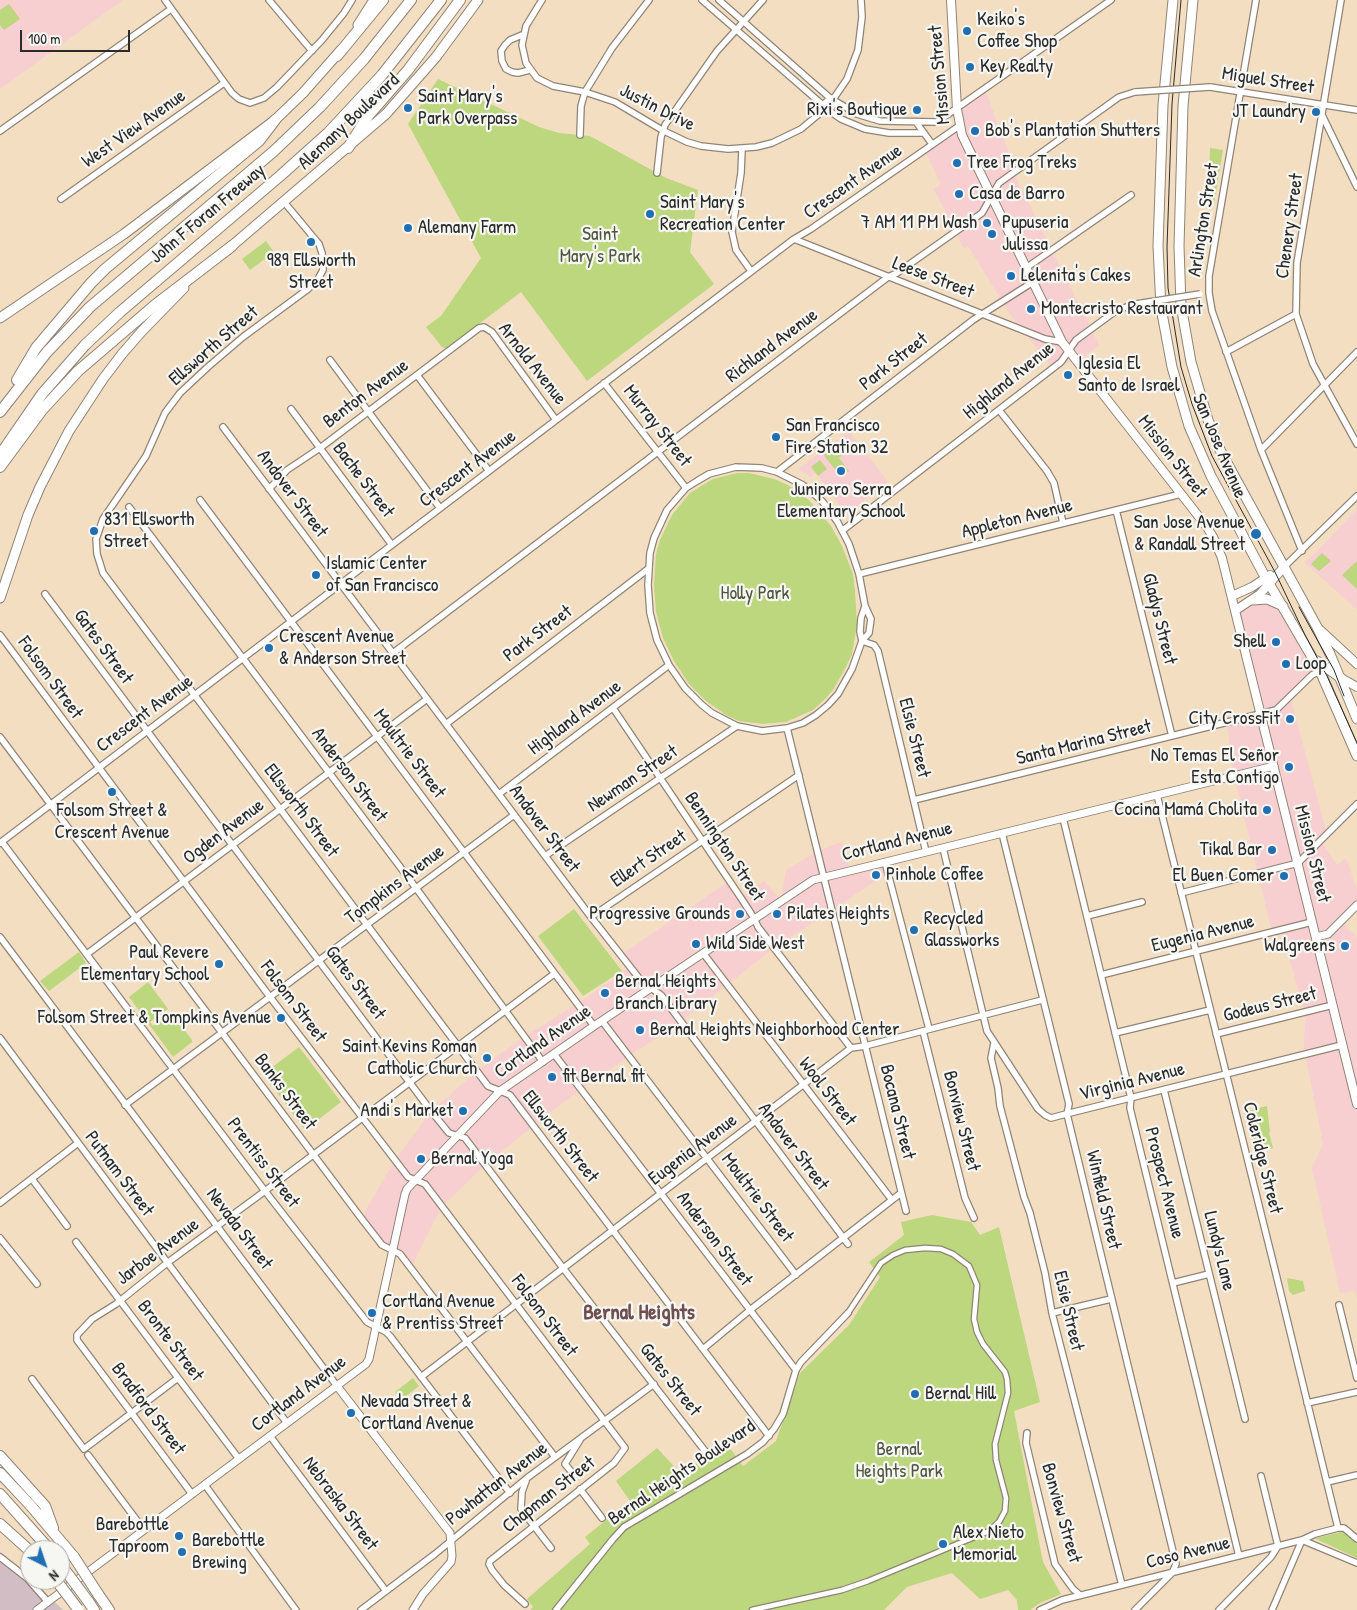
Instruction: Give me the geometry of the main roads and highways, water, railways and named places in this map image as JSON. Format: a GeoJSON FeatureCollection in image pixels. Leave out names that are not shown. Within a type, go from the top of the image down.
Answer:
{"type":"FeatureCollection","features":[{"type":"Feature","properties":{"kind":"highway"},"geometry":{"type":"LineString","coordinates":[[337,56],[383,0]]}},
{"type":"Feature","properties":{"kind":"highway","name":"John F Foran Freeway"},"geometry":{"type":"LineString","coordinates":[[0,411],[47,352],[90,307],[262,161],[320,107],[364,59],[411,0]]}},
{"type":"Feature","properties":{"kind":"highway","name":"John F Foran Freeway"},"geometry":{"type":"LineString","coordinates":[[0,455],[42,394],[85,345],[120,312],[328,133],[371,87],[441,0]]}},
{"type":"Feature","properties":{"kind":"highway"},"geometry":{"type":"LineString","coordinates":[[348,148],[368,116],[408,70],[460,0]]}},
{"type":"Feature","properties":{"kind":"highway"},"geometry":{"type":"LineString","coordinates":[[0,411],[36,348],[105,269],[259,141],[275,120]]}},
{"type":"Feature","properties":{"kind":"highway"},"geometry":{"type":"LineString","coordinates":[[0,467],[42,410],[78,371],[155,305],[232,246]]}},
{"type":"Feature","properties":{"kind":"highway"},"geometry":{"type":"LineString","coordinates":[[0,1456],[44,1506],[55,1534]]}},
{"type":"Feature","properties":{"kind":"highway"},"geometry":{"type":"LineString","coordinates":[[0,1473],[74,1557],[109,1610]]}},
{"type":"Feature","properties":{"kind":"highway"},"geometry":{"type":"LineString","coordinates":[[0,1494],[42,1540]]}},
{"type":"Feature","properties":{"kind":"highway"},"geometry":{"type":"LineString","coordinates":[[0,1502],[35,1532]]}},
{"type":"Feature","properties":{"kind":"highway"},"geometry":{"type":"LineString","coordinates":[[0,1524],[20,1542]]}},
{"type":"Feature","properties":{"kind":"highway"},"geometry":{"type":"LineString","coordinates":[[70,1577],[91,1606]]}},
{"type":"Feature","properties":{"kind":"highway"},"geometry":{"type":"LineString","coordinates":[[64,1590],[78,1609]]}},
{"type":"Feature","properties":{"kind":"main road"},"geometry":{"type":"LineString","coordinates":[[0,318],[118,238],[275,120],[337,56],[374,0]]}},
{"type":"Feature","properties":{"kind":"main road","name":"Alemany Boulevard"},"geometry":{"type":"LineString","coordinates":[[0,598],[18,543],[40,487],[62,445],[85,405],[142,330],[188,283],[348,148],[404,95],[436,57],[478,0]]}},
{"type":"Feature","properties":{"kind":"main road","name":"Mission Street"},"geometry":{"type":"LineString","coordinates":[[951,0],[956,109],[959,126],[992,198],[1062,342],[1214,538],[1222,558],[1357,1104]]}},
{"type":"Feature","properties":{"kind":"main road","name":"San Jose Avenue"},"geometry":{"type":"LineString","coordinates":[[1173,0],[1163,105],[1159,207],[1159,282],[1164,327],[1177,387],[1196,444],[1218,491],[1320,671],[1357,756]]}},
{"type":"Feature","properties":{"kind":"main road","name":"San Jose Avenue"},"geometry":{"type":"LineString","coordinates":[[1193,0],[1183,106],[1179,206],[1179,276],[1185,333],[1196,382],[1215,437],[1317,627],[1341,678],[1357,719]]}},
{"type":"Feature","properties":{"kind":"main road"},"geometry":{"type":"LineString","coordinates":[[1236,610],[1253,600],[1268,581],[1285,566]]}},
{"type":"Feature","properties":{"kind":"main road"},"geometry":{"type":"LineString","coordinates":[[1232,596],[1268,581]]}},
{"type":"Feature","properties":{"kind":"main road"},"geometry":{"type":"LineString","coordinates":[[1253,600],[1267,599],[1283,606]]}},
{"type":"Feature","properties":{"kind":"main road"},"geometry":{"type":"LineString","coordinates":[[1317,627],[1357,664]]}},
{"type":"Feature","properties":{"kind":"main road"},"geometry":{"type":"LineString","coordinates":[[1311,656],[1357,687]]}},
{"type":"Feature","properties":{"kind":"tram line"},"geometry":{"type":"LineString","coordinates":[[1181,0],[1172,104],[1167,247],[1168,288],[1181,367],[1192,404],[1212,456],[1275,572],[1327,676],[1357,743]]}},
{"type":"Feature","properties":{"kind":"tram line"},"geometry":{"type":"LineString","coordinates":[[1299,607],[1334,670],[1344,696]]}},
{"type":"Feature","properties":{"kind":"place","name":"Keiko's Coffee Shop"},"geometry":{"type":"Point","coordinates":[967,31]}},
{"type":"Feature","properties":{"kind":"place","name":"Key Realty"},"geometry":{"type":"Point","coordinates":[970,67]}},
{"type":"Feature","properties":{"kind":"place","name":"Saint Mary's Park Overpass"},"geometry":{"type":"Point","coordinates":[408,108]}},
{"type":"Feature","properties":{"kind":"place","name":"Rixi's Boutique"},"geometry":{"type":"Point","coordinates":[917,110]}},
{"type":"Feature","properties":{"kind":"place","name":"JT Laundry"},"geometry":{"type":"Point","coordinates":[1316,112]}},
{"type":"Feature","properties":{"kind":"place","name":"Bob's Plantation Shutters"},"geometry":{"type":"Point","coordinates":[975,131]}},
{"type":"Feature","properties":{"kind":"place","name":"Tree Frog Treks"},"geometry":{"type":"Point","coordinates":[957,163]}},
{"type":"Feature","properties":{"kind":"place","name":"Casa de Barro"},"geometry":{"type":"Point","coordinates":[959,194]}},
{"type":"Feature","properties":{"kind":"place","name":"Saint Mary's Recreation Center"},"geometry":{"type":"Point","coordinates":[650,214]}},
{"type":"Feature","properties":{"kind":"place","name":"7 AM 11 PM Wash"},"geometry":{"type":"Point","coordinates":[987,223]}},
{"type":"Feature","properties":{"kind":"place","name":"Alemany Farm"},"geometry":{"type":"Point","coordinates":[408,228]}},
{"type":"Feature","properties":{"kind":"place","name":"Pupuseria Julissa"},"geometry":{"type":"Point","coordinates":[992,234]}},
{"type":"Feature","properties":{"kind":"place","name":"989 Ellsworth Street"},"geometry":{"type":"Point","coordinates":[311,242]}},
{"type":"Feature","properties":{"kind":"place","name":"Lelenita's Cakes"},"geometry":{"type":"Point","coordinates":[1011,276]}},
{"type":"Feature","properties":{"kind":"place","name":"Montecristo Restaurant"},"geometry":{"type":"Point","coordinates":[1031,309]}},
{"type":"Feature","properties":{"kind":"place","name":"Iglesia El Santo de Israel"},"geometry":{"type":"Point","coordinates":[1068,375]}},
{"type":"Feature","properties":{"kind":"place","name":"San Francisco Fire Station 32"},"geometry":{"type":"Point","coordinates":[776,437]}},
{"type":"Feature","properties":{"kind":"place","name":"Junipero Serra Elementary School"},"geometry":{"type":"Point","coordinates":[841,471]}},
{"type":"Feature","properties":{"kind":"place","name":"831 Ellsworth Street"},"geometry":{"type":"Point","coordinates":[94,531]}},
{"type":"Feature","properties":{"kind":"place","name":"San Jose Avenue & Randall Street"},"geometry":{"type":"Point","coordinates":[1256,534]}},
{"type":"Feature","properties":{"kind":"place","name":"Islamic Center of San Francisco"},"geometry":{"type":"Point","coordinates":[316,575]}},
{"type":"Feature","properties":{"kind":"place","name":"Shell"},"geometry":{"type":"Point","coordinates":[1276,642]}},
{"type":"Feature","properties":{"kind":"place","name":"Crescent Avenue & Anderson Street"},"geometry":{"type":"Point","coordinates":[269,648]}},
{"type":"Feature","properties":{"kind":"place","name":"Loop"},"geometry":{"type":"Point","coordinates":[1286,664]}},
{"type":"Feature","properties":{"kind":"place","name":"City CrossFit"},"geometry":{"type":"Point","coordinates":[1290,719]}},
{"type":"Feature","properties":{"kind":"place","name":"No Temas El Señor Esta Contigo"},"geometry":{"type":"Point","coordinates":[1289,767]}},
{"type":"Feature","properties":{"kind":"place","name":"Folsom Street & Crescent Avenue"},"geometry":{"type":"Point","coordinates":[112,792]}},
{"type":"Feature","properties":{"kind":"place","name":"Cocina Mamá Cholita"},"geometry":{"type":"Point","coordinates":[1267,810]}},
{"type":"Feature","properties":{"kind":"place","name":"Tikal Bar"},"geometry":{"type":"Point","coordinates":[1272,850]}},
{"type":"Feature","properties":{"kind":"place","name":"Pinhole Coffee"},"geometry":{"type":"Point","coordinates":[876,875]}},
{"type":"Feature","properties":{"kind":"place","name":"El Buen Comer"},"geometry":{"type":"Point","coordinates":[1284,876]}},
{"type":"Feature","properties":{"kind":"place","name":"Progressive Grounds"},"geometry":{"type":"Point","coordinates":[740,914]}},
{"type":"Feature","properties":{"kind":"place","name":"Pilates Heights"},"geometry":{"type":"Point","coordinates":[777,914]}},
{"type":"Feature","properties":{"kind":"place","name":"Recycled Glassworks"},"geometry":{"type":"Point","coordinates":[914,930]}},
{"type":"Feature","properties":{"kind":"place","name":"Wild Side West"},"geometry":{"type":"Point","coordinates":[696,944]}},
{"type":"Feature","properties":{"kind":"place","name":"Walgreens"},"geometry":{"type":"Point","coordinates":[1345,946]}},
{"type":"Feature","properties":{"kind":"place","name":"Paul Revere Elementary School"},"geometry":{"type":"Point","coordinates":[219,964]}},
{"type":"Feature","properties":{"kind":"place","name":"Bernal Heights Branch Library"},"geometry":{"type":"Point","coordinates":[605,993]}},
{"type":"Feature","properties":{"kind":"place","name":"Folsom Street & Tompkins Avenue"},"geometry":{"type":"Point","coordinates":[281,1018]}},
{"type":"Feature","properties":{"kind":"place","name":"Bernal Heights Neighborhood Center"},"geometry":{"type":"Point","coordinates":[640,1030]}},
{"type":"Feature","properties":{"kind":"place","name":"Saint Kevins Roman Catholic Church"},"geometry":{"type":"Point","coordinates":[487,1058]}},
{"type":"Feature","properties":{"kind":"place","name":"fit Bernal fit"},"geometry":{"type":"Point","coordinates":[552,1077]}},
{"type":"Feature","properties":{"kind":"place","name":"Andi's Market"},"geometry":{"type":"Point","coordinates":[463,1111]}},
{"type":"Feature","properties":{"kind":"place","name":"Bernal Yoga"},"geometry":{"type":"Point","coordinates":[421,1159]}},
{"type":"Feature","properties":{"kind":"place","name":"Cortland Avenue & Prentiss Street"},"geometry":{"type":"Point","coordinates":[372,1313]}},
{"type":"Feature","properties":{"kind":"place","name":"Bernal Hill"},"geometry":{"type":"Point","coordinates":[915,1394]}},
{"type":"Feature","properties":{"kind":"place","name":"Nevada Street & Cortland Avenue"},"geometry":{"type":"Point","coordinates":[351,1413]}},
{"type":"Feature","properties":{"kind":"place","name":"Barebottle Taproom"},"geometry":{"type":"Point","coordinates":[179,1536]}},
{"type":"Feature","properties":{"kind":"place","name":"Alex Nieto Memorial"},"geometry":{"type":"Point","coordinates":[943,1544]}},
{"type":"Feature","properties":{"kind":"place","name":"Barebottle Brewing"},"geometry":{"type":"Point","coordinates":[182,1552]}},
{"type":"Feature","properties":{"kind":"district","name":"Bernal Heights"},"geometry":{"type":"Point","coordinates":[639,1313]}},
{"type":"Feature","properties":{"kind":"park label","name":"Saint Mary's Park"},"geometry":{"type":"Point","coordinates":[600,246]}},
{"type":"Feature","properties":{"kind":"park label","name":"Holly Park"},"geometry":{"type":"Point","coordinates":[755,594]}},
{"type":"Feature","properties":{"kind":"park label","name":"Bernal Heights Park"},"geometry":{"type":"Point","coordinates":[899,1461]}}]}
